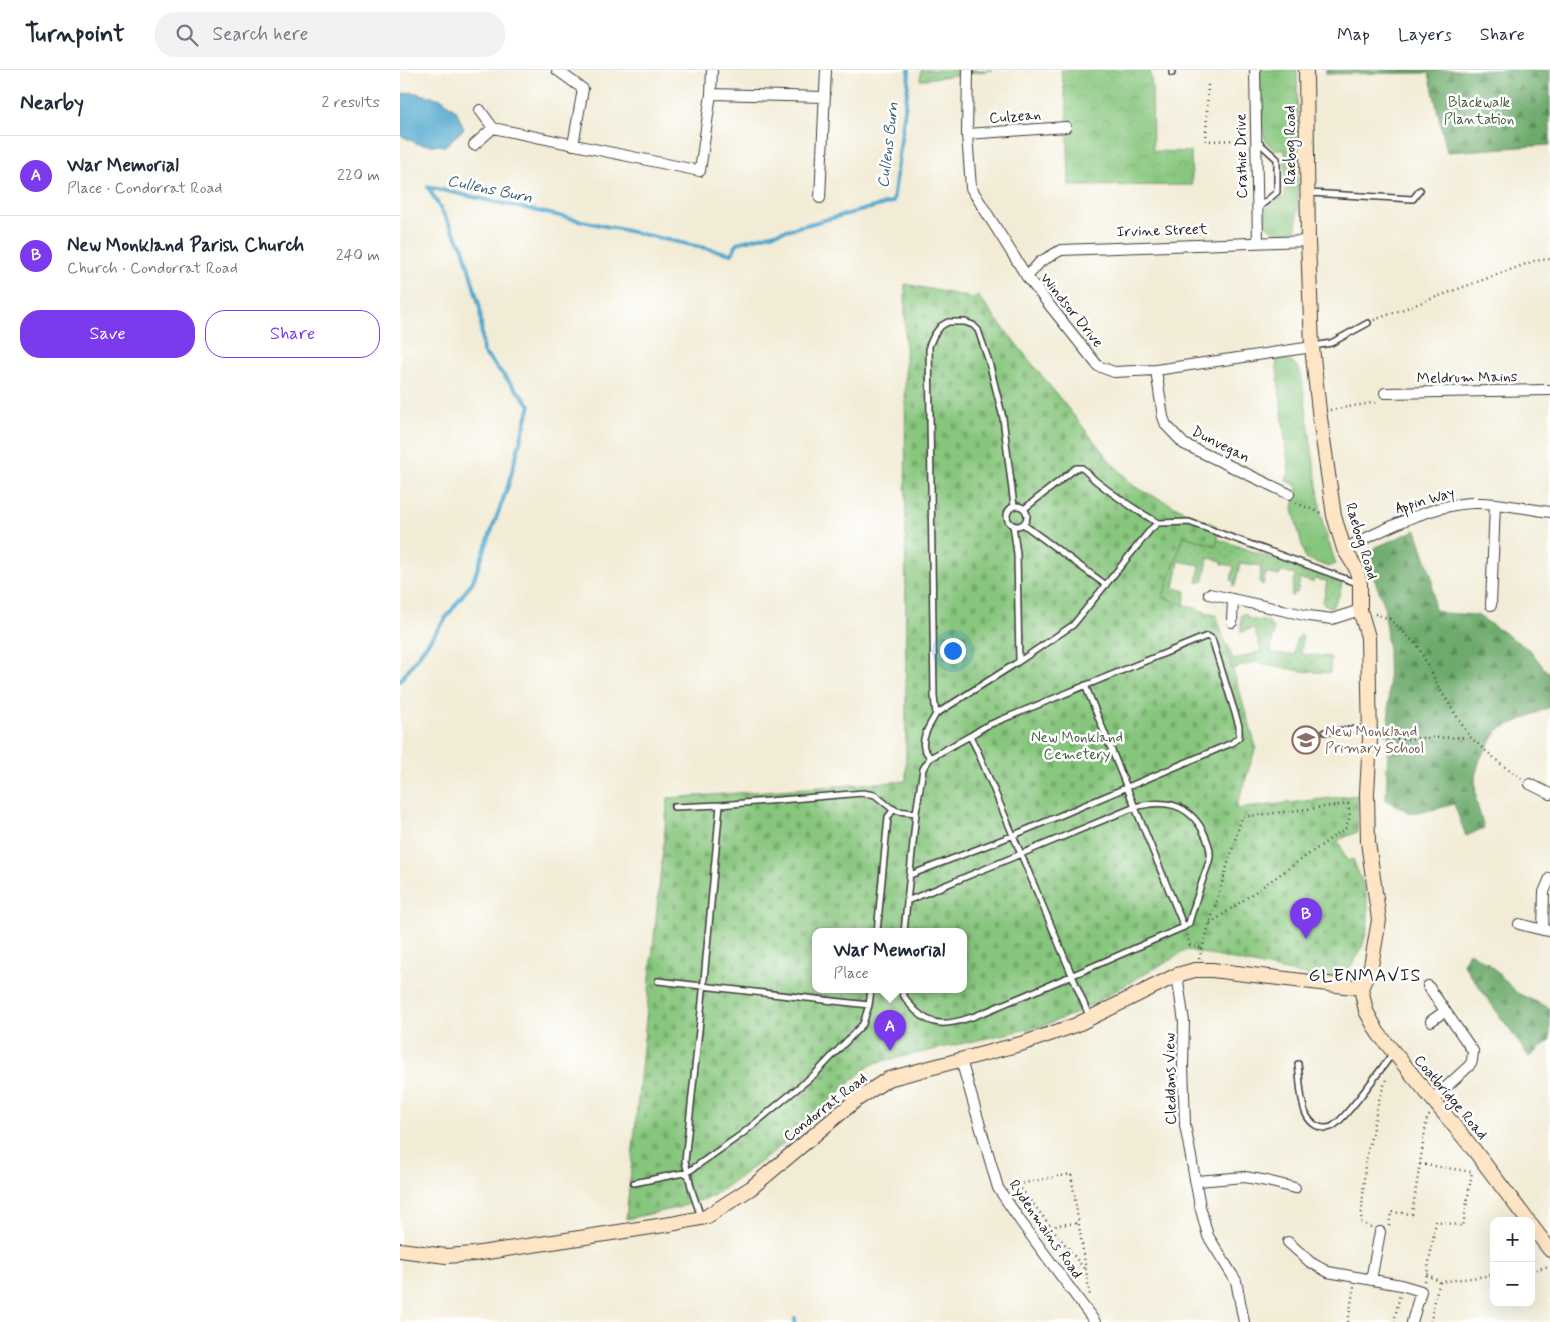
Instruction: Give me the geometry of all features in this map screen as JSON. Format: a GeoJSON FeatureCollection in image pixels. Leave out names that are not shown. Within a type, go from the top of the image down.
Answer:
{"type":"FeatureCollection","features":[{"type":"Feature","properties":{"kind":"main road","name":"Raebog Road"},"geometry":{"type":"LineString","coordinates":[[1306,70],[1308,241],[1312,347],[1319,412],[1334,516],[1344,549],[1356,568],[1360,584],[1360,610],[1368,637],[1368,842],[1379,920],[1371,966],[1361,988]]}},
{"type":"Feature","properties":{"kind":"main road","name":"Condorrat Road"},"geometry":{"type":"LineString","coordinates":[[400,1250],[446,1256],[474,1254],[702,1218],[751,1188],[856,1100],[888,1079],[1024,1043],[1091,1018],[1177,975],[1196,970],[1212,970],[1361,988]]}},
{"type":"Feature","properties":{"kind":"main road","name":"Coatbridge Road"},"geometry":{"type":"LineString","coordinates":[[1361,988],[1366,1011],[1378,1034],[1474,1150],[1525,1217]]}},
{"type":"Feature","properties":{"kind":"main road"},"geometry":{"type":"LineString","coordinates":[[1535,1230],[1550,1250]]}},
{"type":"Feature","properties":{"kind":"street"},"geometry":{"type":"LineString","coordinates":[[557,70],[583,89],[573,145]]}},
{"type":"Feature","properties":{"kind":"street"},"geometry":{"type":"LineString","coordinates":[[480,110],[493,128],[700,171],[711,94],[712,70]]}},
{"type":"Feature","properties":{"kind":"street"},"geometry":{"type":"LineString","coordinates":[[820,198],[826,70]]}},
{"type":"Feature","properties":{"kind":"street","name":"Windsor Drive"},"geometry":{"type":"LineString","coordinates":[[968,70],[967,134],[971,188],[1027,277],[1098,366],[1114,372],[1156,370],[1312,347]]}},
{"type":"Feature","properties":{"kind":"street","name":"Crathie Drive"},"geometry":{"type":"LineString","coordinates":[[1255,70],[1258,242]]}},
{"type":"Feature","properties":{"kind":"street"},"geometry":{"type":"LineString","coordinates":[[711,94],[825,96]]}},
{"type":"Feature","properties":{"kind":"street","name":"Culzean"},"geometry":{"type":"LineString","coordinates":[[967,134],[1066,127]]}},
{"type":"Feature","properties":{"kind":"street"},"geometry":{"type":"LineString","coordinates":[[474,145],[493,128]]}},
{"type":"Feature","properties":{"kind":"street","name":"Irvine Street"},"geometry":{"type":"LineString","coordinates":[[1027,277],[1040,262],[1061,250],[1308,241]]}},
{"type":"Feature","properties":{"kind":"street","name":"Dunvegan"},"geometry":{"type":"LineString","coordinates":[[1156,370],[1163,418],[1166,425],[1184,444],[1289,494]]}},
{"type":"Feature","properties":{"kind":"street","name":"Meldrum Mains"},"geometry":{"type":"LineString","coordinates":[[1385,393],[1550,390]]}},
{"type":"Feature","properties":{"kind":"street","name":"Appin Way"},"geometry":{"type":"LineString","coordinates":[[1344,549],[1399,522],[1443,508],[1473,503],[1495,504],[1550,512]]}},
{"type":"Feature","properties":{"kind":"street"},"geometry":{"type":"LineString","coordinates":[[1491,605],[1495,504]]}},
{"type":"Feature","properties":{"kind":"street"},"geometry":{"type":"LineString","coordinates":[[1209,594],[1309,616],[1332,619],[1360,610]]}},
{"type":"Feature","properties":{"kind":"street"},"geometry":{"type":"LineString","coordinates":[[1232,622],[1233,599]]}},
{"type":"Feature","properties":{"kind":"street"},"geometry":{"type":"LineString","coordinates":[[1530,784],[1550,794]]}},
{"type":"Feature","properties":{"kind":"street"},"geometry":{"type":"LineString","coordinates":[[1519,924],[1547,930],[1544,892],[1550,878]]}},
{"type":"Feature","properties":{"kind":"street","name":"Cleddans View"},"geometry":{"type":"LineString","coordinates":[[1177,975],[1184,1022],[1185,1125],[1200,1206],[1208,1236],[1236,1281],[1244,1322]]}},
{"type":"Feature","properties":{"kind":"street"},"geometry":{"type":"LineString","coordinates":[[1428,986],[1473,1051],[1474,1056],[1469,1066],[1432,1100]]}},
{"type":"Feature","properties":{"kind":"street"},"geometry":{"type":"LineString","coordinates":[[1431,1021],[1445,1011]]}},
{"type":"Feature","properties":{"kind":"street","name":"Rydenmains Road"},"geometry":{"type":"LineString","coordinates":[[961,1060],[998,1188],[1094,1321]]}},
{"type":"Feature","properties":{"kind":"street"},"geometry":{"type":"LineString","coordinates":[[1197,1182],[1245,1177],[1296,1188]]}},
{"type":"Feature","properties":{"kind":"street"},"geometry":{"type":"LineString","coordinates":[[1370,1280],[1380,1232]]}},
{"type":"Feature","properties":{"kind":"street"},"geometry":{"type":"LineString","coordinates":[[1288,1242],[1310,1262],[1328,1272],[1401,1285],[1421,1291],[1412,1322]]}},
{"type":"Feature","properties":{"kind":"lane"},"geometry":{"type":"LineString","coordinates":[[1256,140],[1277,159],[1277,192],[1257,208]]}},
{"type":"Feature","properties":{"kind":"lane"},"geometry":{"type":"LineString","coordinates":[[1307,193],[1413,199],[1420,190]]}},
{"type":"Feature","properties":{"kind":"lane"},"geometry":{"type":"LineString","coordinates":[[936,714],[934,696],[930,346],[934,335],[941,326],[948,322],[965,322],[973,325],[978,330],[989,362],[1003,418],[1014,506]]}},
{"type":"Feature","properties":{"kind":"lane"},"geometry":{"type":"LineString","coordinates":[[1312,347],[1331,344],[1368,322]]}},
{"type":"Feature","properties":{"kind":"lane"},"geometry":{"type":"LineString","coordinates":[[1024,509],[1076,468],[1082,468],[1093,479],[1128,505],[1158,523],[1189,522],[1360,584]]}},
{"type":"Feature","properties":{"kind":"lane"},"geometry":{"type":"LineString","coordinates":[[1013,526],[1020,526],[1027,518],[1024,509],[1018,506],[1009,508],[1006,514],[1008,521],[1013,526],[1017,554],[1019,661]]}},
{"type":"Feature","properties":{"kind":"lane"},"geometry":{"type":"LineString","coordinates":[[930,758],[924,748],[925,737],[928,726],[936,714],[1073,625],[1151,529],[1158,523]]}},
{"type":"Feature","properties":{"kind":"lane"},"geometry":{"type":"LineString","coordinates":[[1023,524],[1106,585]]}},
{"type":"Feature","properties":{"kind":"lane"},"geometry":{"type":"LineString","coordinates":[[904,928],[916,813],[923,769],[930,758],[986,726],[1194,640],[1207,636],[1212,639],[1238,726],[1239,737],[1232,743],[1014,835],[910,875]]}},
{"type":"Feature","properties":{"kind":"lane"},"geometry":{"type":"LineString","coordinates":[[1085,685],[1184,927]]}},
{"type":"Feature","properties":{"kind":"lane"},"geometry":{"type":"LineString","coordinates":[[1325,732],[1369,734]]}},
{"type":"Feature","properties":{"kind":"lane"},"geometry":{"type":"LineString","coordinates":[[970,736],[1091,1018]]}},
{"type":"Feature","properties":{"kind":"lane"},"geometry":{"type":"LineString","coordinates":[[674,807],[720,806],[862,793],[875,795],[894,809],[916,813]]}},
{"type":"Feature","properties":{"kind":"lane"},"geometry":{"type":"LineString","coordinates":[[903,993],[908,1003],[926,1018],[939,1023],[966,1019],[1072,976],[1184,927],[1189,923],[1210,856],[1209,844],[1198,822],[1190,813],[1167,803],[1151,802],[1135,806],[907,901]]}},
{"type":"Feature","properties":{"kind":"lane"},"geometry":{"type":"LineString","coordinates":[[702,1218],[692,1191],[685,1161],[704,986],[720,806]]}},
{"type":"Feature","properties":{"kind":"lane"},"geometry":{"type":"LineString","coordinates":[[877,928],[888,817],[894,809]]}},
{"type":"Feature","properties":{"kind":"lane"},"geometry":{"type":"LineString","coordinates":[[658,981],[869,1005]]}},
{"type":"Feature","properties":{"kind":"lane"},"geometry":{"type":"LineString","coordinates":[[634,1183],[688,1172],[742,1134],[815,1074],[863,1024],[871,993]]}},
{"type":"Feature","properties":{"kind":"lane"},"geometry":{"type":"LineString","coordinates":[[1298,1064],[1305,1113],[1316,1126],[1322,1128],[1331,1127],[1342,1119],[1393,1052]]}},
{"type":"Feature","properties":{"kind":"path"},"geometry":{"type":"LineString","coordinates":[[1208,85],[1206,141],[1256,140]]}},
{"type":"Feature","properties":{"kind":"path"},"geometry":{"type":"LineString","coordinates":[[1368,322],[1534,261],[1550,259]]}},
{"type":"Feature","properties":{"kind":"path"},"geometry":{"type":"LineString","coordinates":[[1319,412],[1377,402],[1385,393]]}},
{"type":"Feature","properties":{"kind":"path"},"geometry":{"type":"LineString","coordinates":[[1289,494],[1290,501],[1320,513],[1334,516]]}},
{"type":"Feature","properties":{"kind":"path"},"geometry":{"type":"LineString","coordinates":[[1360,610],[1390,619],[1418,646],[1439,688],[1470,737],[1501,764],[1530,784]]}},
{"type":"Feature","properties":{"kind":"path"},"geometry":{"type":"LineString","coordinates":[[1369,734],[1470,737]]}},
{"type":"Feature","properties":{"kind":"path"},"geometry":{"type":"LineString","coordinates":[[1196,970],[1208,926],[1242,817],[1348,804],[1350,816],[1346,828],[1208,926]]}},
{"type":"Feature","properties":{"kind":"path"},"geometry":{"type":"LineString","coordinates":[[1184,927],[1190,945],[1202,948]]}},
{"type":"Feature","properties":{"kind":"path"},"geometry":{"type":"LineString","coordinates":[[1388,1073],[1379,1100],[1365,1165],[1360,1222],[1380,1232],[1389,1229],[1391,1212],[1412,1214],[1427,1118]]}},
{"type":"Feature","properties":{"kind":"path"},"geometry":{"type":"LineString","coordinates":[[1420,1164],[1472,1172],[1464,1226],[1436,1221],[1427,1274],[1421,1291]]}},
{"type":"Feature","properties":{"kind":"path"},"geometry":{"type":"LineString","coordinates":[[998,1188],[1071,1174],[1094,1321]]}},
{"type":"Feature","properties":{"kind":"path"},"geometry":{"type":"LineString","coordinates":[[1018,1184],[1087,1272]]}},
{"type":"Feature","properties":{"kind":"path"},"geometry":{"type":"LineString","coordinates":[[1036,1242],[1057,1225],[1079,1223]]}},
{"type":"Feature","properties":{"kind":"path"},"geometry":{"type":"LineString","coordinates":[[1535,1269],[1550,1266]]}},
{"type":"Feature","properties":{"kind":"path"},"geometry":{"type":"LineString","coordinates":[[1427,1274],[1440,1282],[1490,1276]]}},
{"type":"Feature","properties":{"kind":"path"},"geometry":{"type":"LineString","coordinates":[[1348,1322],[1356,1278]]}},
{"type":"Feature","properties":{"kind":"path"},"geometry":{"type":"LineString","coordinates":[[1431,1322],[1434,1300],[1440,1282]]}},
{"type":"Feature","properties":{"kind":"path"},"geometry":{"type":"LineString","coordinates":[[1394,1322],[1401,1285]]}},
{"type":"Feature","properties":{"kind":"green space"},"geometry":{"type":"Polygon","coordinates":[[[921,70],[992,70],[920,80],[921,70]]]}},
{"type":"Feature","properties":{"kind":"green space"},"geometry":{"type":"Polygon","coordinates":[[[1061,70],[1150,70],[1153,151],[1191,152],[1192,185],[1069,186],[1067,109],[1061,70]]]}},
{"type":"Feature","properties":{"kind":"green space"},"geometry":{"type":"Polygon","coordinates":[[[1260,70],[1297,70],[1298,208],[1296,229],[1287,232],[1276,232],[1266,224],[1265,218],[1266,211],[1270,205],[1276,200],[1285,197],[1285,150],[1270,146],[1263,131],[1260,110],[1260,70]]]}},
{"type":"Feature","properties":{"kind":"green space","name":"Blackwalk Plantation"},"geometry":{"type":"Polygon","coordinates":[[[1326,70],[1550,70],[1550,145],[1447,152],[1429,73],[1326,74],[1326,70]]]}},
{"type":"Feature","properties":{"kind":"green space","name":"New Monkland Cemetery"},"geometry":{"type":"Polygon","coordinates":[[[905,284],[974,298],[977,295],[1111,462],[1135,487],[1216,526],[1218,539],[1216,546],[1184,536],[1163,597],[1217,616],[1256,747],[1236,809],[1358,795],[1357,832],[1338,840],[1347,861],[1353,859],[1366,894],[1368,909],[1367,930],[1360,952],[1347,969],[1337,976],[1324,979],[1187,950],[1074,1014],[1042,1026],[878,1062],[867,1067],[774,1152],[713,1196],[677,1208],[626,1219],[668,798],[906,781],[905,284]]]}},
{"type":"Feature","properties":{"kind":"green space"},"geometry":{"type":"Polygon","coordinates":[[[1276,360],[1292,362],[1301,373],[1323,525],[1336,564],[1328,567],[1305,558],[1293,509],[1297,486],[1286,480],[1289,473],[1276,360]]]}},
{"type":"Feature","properties":{"kind":"green space"},"geometry":{"type":"Polygon","coordinates":[[[1416,530],[1432,578],[1434,609],[1444,613],[1477,615],[1531,651],[1546,671],[1550,672],[1550,707],[1498,730],[1480,759],[1475,776],[1476,801],[1484,828],[1466,836],[1454,804],[1411,813],[1386,800],[1389,712],[1388,651],[1384,604],[1371,571],[1374,548],[1416,530]]]}},
{"type":"Feature","properties":{"kind":"green space"},"geometry":{"type":"Polygon","coordinates":[[[1184,536],[1216,546],[1218,539],[1342,583],[1339,596],[1332,608],[1323,603],[1327,581],[1314,579],[1313,582],[1300,579],[1297,593],[1291,596],[1295,575],[1281,572],[1279,576],[1266,573],[1263,585],[1259,582],[1261,566],[1240,563],[1235,586],[1233,586],[1234,581],[1231,580],[1234,566],[1222,564],[1222,561],[1208,558],[1204,581],[1200,583],[1197,582],[1200,565],[1179,561],[1174,588],[1186,591],[1184,605],[1163,597],[1184,536]]]}},
{"type":"Feature","properties":{"kind":"green space"},"geometry":{"type":"Polygon","coordinates":[[[1245,613],[1250,619],[1270,622],[1270,627],[1274,627],[1271,653],[1294,655],[1296,639],[1299,639],[1300,635],[1303,636],[1301,654],[1331,657],[1330,673],[1301,671],[1256,662],[1232,669],[1226,646],[1228,645],[1233,660],[1261,651],[1254,628],[1241,632],[1241,615],[1245,613]]]}},
{"type":"Feature","properties":{"kind":"green space"},"geometry":{"type":"Polygon","coordinates":[[[1469,952],[1489,964],[1517,993],[1550,1008],[1550,1040],[1529,1057],[1463,964],[1469,952]]]}},
{"type":"Feature","properties":{"kind":"water"},"geometry":{"type":"Polygon","coordinates":[[[412,92],[442,99],[456,110],[464,129],[445,146],[418,144],[400,135],[400,94],[412,92]]]}},
{"type":"Feature","properties":{"kind":"waterway","name":"Cullens Burn"},"geometry":{"type":"LineString","coordinates":[[400,681],[473,581],[508,486],[530,405],[483,352],[480,308],[463,248],[428,187],[732,254],[737,243],[893,202],[909,70]]}},
{"type":"Feature","properties":{"kind":"place","name":"New Monkland Primary School"},"geometry":{"type":"Point","coordinates":[1306,740]}},
{"type":"Feature","properties":{"kind":"place","name":"New Monkland Parish Church"},"geometry":{"type":"Point","coordinates":[1306,939]}},
{"type":"Feature","properties":{"kind":"place","name":"War Memorial"},"geometry":{"type":"Point","coordinates":[890,1051]}},
{"type":"Feature","properties":{"kind":"district","name":"GLENMAVIS"},"geometry":{"type":"Point","coordinates":[1365,975]}}]}
